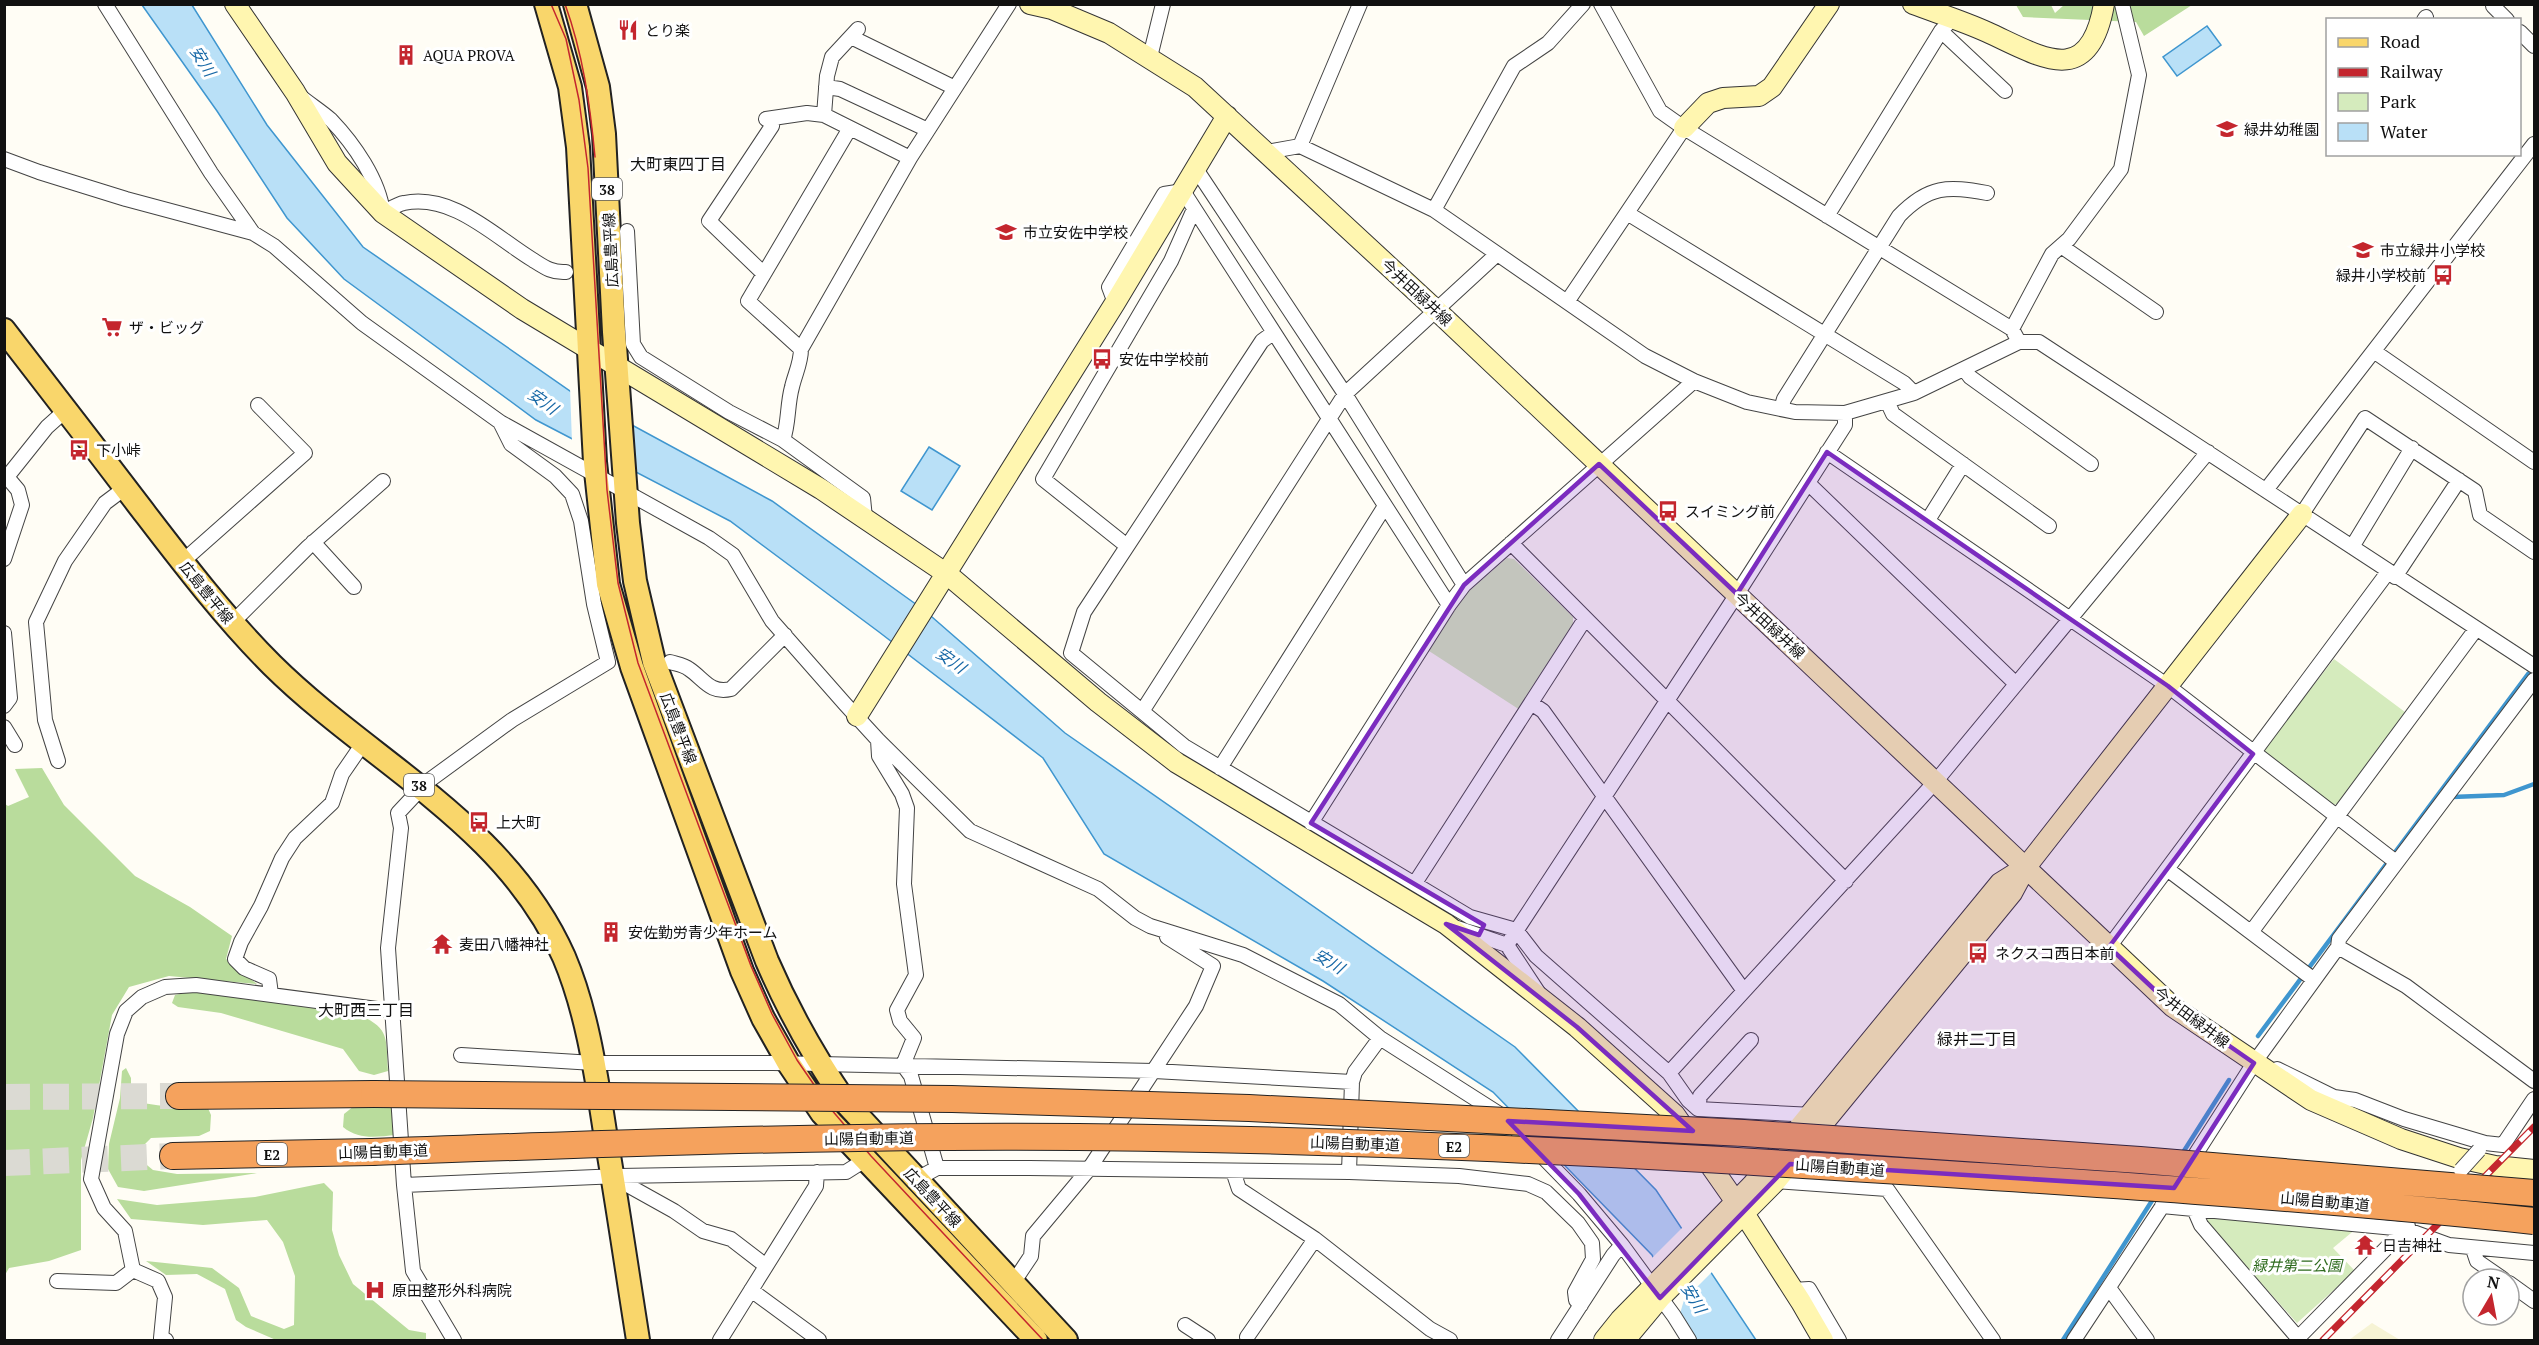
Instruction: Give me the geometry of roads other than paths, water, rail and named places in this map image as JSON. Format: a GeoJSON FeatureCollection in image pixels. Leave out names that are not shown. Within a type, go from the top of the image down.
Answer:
{"type":"FeatureCollection","features":[{"type":"Feature","properties":{"kind":"highway","name":"山陽自動車道"},"geometry":{"type":"LineString","coordinates":[[179,1096],[374,1094],[952,1100],[1261,1109],[1744,1133],[2140,1160],[2535,1193]]}},
{"type":"Feature","properties":{"kind":"highway","name":"山陽自動車道"},"geometry":{"type":"LineString","coordinates":[[173,1156],[372,1152],[686,1141],[953,1137],[1250,1140],[1456,1146],[2139,1185],[2404,1207],[2535,1221]]}},
{"type":"Feature","properties":{"kind":"main road","name":"広島豊平線"},"geometry":{"type":"LineString","coordinates":[[546,4],[572,96],[578,147],[596,469],[608,584],[632,667],[742,971],[763,1018],[789,1064],[822,1113],[1029,1338]]}},
{"type":"Feature","properties":{"kind":"main road","name":"広島豊平線"},"geometry":{"type":"LineString","coordinates":[[575,4],[598,87],[604,134],[625,483],[635,581],[654,662],[767,961],[785,1004],[819,1064],[846,1104],[1066,1341]]}},
{"type":"Feature","properties":{"kind":"main road","name":"広島豊平線"},"geometry":{"type":"LineString","coordinates":[[4,330],[182,562],[232,623],[275,667],[364,742],[422,787],[489,849],[543,918],[564,957],[594,1063],[638,1341]]}},
{"type":"Feature","properties":{"kind":"street"},"geometry":{"type":"LineString","coordinates":[[105,4],[211,173],[253,233]]}},
{"type":"Feature","properties":{"kind":"street"},"geometry":{"type":"LineString","coordinates":[[235,4],[295,92],[337,163],[383,213],[589,354],[821,489],[865,518],[945,577],[1098,702],[1177,763],[1446,924],[1577,1027],[1675,1115],[1736,1214],[1793,1290],[1823,1341]]}},
{"type":"Feature","properties":{"kind":"street"},"geometry":{"type":"LineString","coordinates":[[783,440],[791,388],[801,359],[801,349],[910,158],[1009,4]]}},
{"type":"Feature","properties":{"kind":"street","name":"今井田緑井線"},"geometry":{"type":"LineString","coordinates":[[1030,4],[1052,7],[1109,33],[1195,87],[1268,152],[2174,1007],[2311,1100],[2401,1139],[2459,1158],[2495,1166],[2535,1170]]}},
{"type":"Feature","properties":{"kind":"street"},"geometry":{"type":"LineString","coordinates":[[1150,57],[1162,4]]}},
{"type":"Feature","properties":{"kind":"street"},"geometry":{"type":"LineString","coordinates":[[1300,146],[1360,4]]}},
{"type":"Feature","properties":{"kind":"street"},"geometry":{"type":"LineString","coordinates":[[1434,210],[1514,66],[1548,43],[1583,4]]}},
{"type":"Feature","properties":{"kind":"street"},"geometry":{"type":"LineString","coordinates":[[1601,4],[1660,111],[1684,128],[2012,329],[2019,342]]}},
{"type":"Feature","properties":{"kind":"street"},"geometry":{"type":"LineString","coordinates":[[1568,302],[1684,128],[1708,103],[1723,98],[1759,96],[1772,87],[1829,4]]}},
{"type":"Feature","properties":{"kind":"street"},"geometry":{"type":"LineString","coordinates":[[1913,4],[1947,25],[2005,91]]}},
{"type":"Feature","properties":{"kind":"street"},"geometry":{"type":"LineString","coordinates":[[1947,25],[1987,32],[2035,56],[2062,61],[2078,56],[2092,41],[2102,20],[2104,4]]}},
{"type":"Feature","properties":{"kind":"street"},"geometry":{"type":"LineString","coordinates":[[2012,329],[2052,254],[2069,239],[2121,169],[2139,75],[2122,4]]}},
{"type":"Feature","properties":{"kind":"street"},"geometry":{"type":"LineString","coordinates":[[2493,6],[2505,18]]}},
{"type":"Feature","properties":{"kind":"street"},"geometry":{"type":"LineString","coordinates":[[1827,216],[1947,25]]}},
{"type":"Feature","properties":{"kind":"street"},"geometry":{"type":"LineString","coordinates":[[824,115],[826,87],[832,57],[854,33],[955,88]]}},
{"type":"Feature","properties":{"kind":"street"},"geometry":{"type":"LineString","coordinates":[[2521,33],[2535,46]]}},
{"type":"Feature","properties":{"kind":"street"},"geometry":{"type":"LineString","coordinates":[[826,87],[840,89],[928,130]]}},
{"type":"Feature","properties":{"kind":"street"},"geometry":{"type":"LineString","coordinates":[[764,274],[709,221],[772,126],[770,118],[807,113],[824,115],[910,158]]}},
{"type":"Feature","properties":{"kind":"street"},"geometry":{"type":"LineString","coordinates":[[857,716],[1115,303],[1227,116]]}},
{"type":"Feature","properties":{"kind":"street"},"geometry":{"type":"LineString","coordinates":[[801,349],[748,301],[850,128]]}},
{"type":"Feature","properties":{"kind":"street"},"geometry":{"type":"LineString","coordinates":[[2521,155],[2535,144]]}},
{"type":"Feature","properties":{"kind":"street"},"geometry":{"type":"LineString","coordinates":[[1268,152],[1300,146],[1434,210],[1644,356],[1694,381],[1747,402],[1807,413],[1845,412],[1914,393],[2019,342],[2039,342],[2476,629],[2533,661]]}},
{"type":"Feature","properties":{"kind":"street"},"geometry":{"type":"LineString","coordinates":[[2266,490],[2375,352],[2519,157]]}},
{"type":"Feature","properties":{"kind":"street"},"geometry":{"type":"LineString","coordinates":[[4,159],[126,199],[253,233],[274,246],[362,323],[500,422],[625,483],[733,555],[772,621],[878,740],[970,831],[1098,889],[1135,918],[1213,966],[1196,1006],[1089,1169],[1033,1236],[1031,1257],[1013,1283]]}},
{"type":"Feature","properties":{"kind":"street"},"geometry":{"type":"LineString","coordinates":[[1196,168],[1345,394],[1464,585]]}},
{"type":"Feature","properties":{"kind":"street"},"geometry":{"type":"LineString","coordinates":[[1781,409],[1784,399],[1899,216],[1908,207],[1941,188],[1954,187],[1987,193]]}},
{"type":"Feature","properties":{"kind":"street"},"geometry":{"type":"LineString","coordinates":[[1183,191],[1449,605]]}},
{"type":"Feature","properties":{"kind":"street"},"geometry":{"type":"LineString","coordinates":[[383,213],[404,203],[433,204],[464,213],[515,249],[555,273],[566,272]]}},
{"type":"Feature","properties":{"kind":"street"},"geometry":{"type":"LineString","coordinates":[[1127,546],[1043,479],[1171,261],[1194,209]]}},
{"type":"Feature","properties":{"kind":"street"},"geometry":{"type":"LineString","coordinates":[[1627,213],[1904,383],[1914,393]]}},
{"type":"Feature","properties":{"kind":"street"},"geometry":{"type":"LineString","coordinates":[[627,231],[633,344],[641,357],[729,412],[783,440],[863,498],[865,518]]}},
{"type":"Feature","properties":{"kind":"street"},"geometry":{"type":"LineString","coordinates":[[2061,246],[2156,312]]}},
{"type":"Feature","properties":{"kind":"street"},"geometry":{"type":"LineString","coordinates":[[1143,710],[1345,394],[1497,254]]}},
{"type":"Feature","properties":{"kind":"street"},"geometry":{"type":"LineString","coordinates":[[1273,333],[1262,341],[1084,612],[1071,653],[1184,746],[1470,916],[1516,930],[1536,956],[1669,1073],[1688,1100],[1698,1109],[1818,1117]]}},
{"type":"Feature","properties":{"kind":"street"},"geometry":{"type":"LineString","coordinates":[[2375,352],[2535,462]]}},
{"type":"Feature","properties":{"kind":"street"},"geometry":{"type":"LineString","coordinates":[[1964,369],[1970,377],[2091,464]]}},
{"type":"Feature","properties":{"kind":"street"},"geometry":{"type":"LineString","coordinates":[[1311,823],[1449,605],[1464,585],[1694,381]]}},
{"type":"Feature","properties":{"kind":"street"},"geometry":{"type":"LineString","coordinates":[[1887,401],[1893,414],[2049,526]]}},
{"type":"Feature","properties":{"kind":"street"},"geometry":{"type":"LineString","coordinates":[[182,562],[305,453],[258,405]]}},
{"type":"Feature","properties":{"kind":"street"},"geometry":{"type":"LineString","coordinates":[[4,559],[22,505],[18,490],[7,477],[47,427],[66,410]]}},
{"type":"Feature","properties":{"kind":"street"},"geometry":{"type":"LineString","coordinates":[[1507,945],[1845,426],[1845,412]]}},
{"type":"Feature","properties":{"kind":"street"},"geometry":{"type":"LineString","coordinates":[[1736,1214],[2012,893],[2026,867],[2302,514],[2365,418],[2475,491],[2480,515],[2535,552]]}},
{"type":"Feature","properties":{"kind":"street"},"geometry":{"type":"LineString","coordinates":[[454,1341],[413,1271],[404,1185],[387,948],[401,828],[398,813],[422,787],[512,720],[610,662],[594,604],[581,521],[572,494],[555,476],[511,444],[500,422]]}},
{"type":"Feature","properties":{"kind":"street"},"geometry":{"type":"LineString","coordinates":[[2352,547],[2412,448]]}},
{"type":"Feature","properties":{"kind":"street"},"geometry":{"type":"LineString","coordinates":[[1827,452],[2168,686],[2396,862]]}},
{"type":"Feature","properties":{"kind":"street"},"geometry":{"type":"LineString","coordinates":[[1669,1073],[1936,781],[2208,452]]}},
{"type":"Feature","properties":{"kind":"street"},"geometry":{"type":"LineString","coordinates":[[1928,520],[1963,464]]}},
{"type":"Feature","properties":{"kind":"street"},"geometry":{"type":"LineString","coordinates":[[2109,947],[2253,753],[2392,574],[2459,480]]}},
{"type":"Feature","properties":{"kind":"street"},"geometry":{"type":"LineString","coordinates":[[232,623],[313,542],[383,481]]}},
{"type":"Feature","properties":{"kind":"street"},"geometry":{"type":"LineString","coordinates":[[1808,483],[2016,684]]}},
{"type":"Feature","properties":{"kind":"street"},"geometry":{"type":"LineString","coordinates":[[58,762],[45,720],[36,622],[65,561],[105,503],[125,488]]}},
{"type":"Feature","properties":{"kind":"street"},"geometry":{"type":"LineString","coordinates":[[1220,768],[1385,506]]}},
{"type":"Feature","properties":{"kind":"street"},"geometry":{"type":"LineString","coordinates":[[313,542],[354,587]]}},
{"type":"Feature","properties":{"kind":"street"},"geometry":{"type":"LineString","coordinates":[[1511,543],[1846,881]]}},
{"type":"Feature","properties":{"kind":"street"},"geometry":{"type":"LineString","coordinates":[[1415,883],[1585,619]]}},
{"type":"Feature","properties":{"kind":"street"},"geometry":{"type":"LineString","coordinates":[[2252,931],[2476,629]]}},
{"type":"Feature","properties":{"kind":"street"},"geometry":{"type":"LineString","coordinates":[[4,633],[10,698],[4,706]]}},
{"type":"Feature","properties":{"kind":"street"},"geometry":{"type":"LineString","coordinates":[[670,662],[687,667],[712,688],[721,691],[731,689],[785,635]]}},
{"type":"Feature","properties":{"kind":"street"},"geometry":{"type":"LineString","coordinates":[[2074,1341],[2254,1063],[2338,946],[2339,939],[2535,680]]}},
{"type":"Feature","properties":{"kind":"street"},"geometry":{"type":"LineString","coordinates":[[1531,703],[1543,711],[1744,991]]}},
{"type":"Feature","properties":{"kind":"street"},"geometry":{"type":"LineString","coordinates":[[4,727],[15,745]]}},
{"type":"Feature","properties":{"kind":"street"},"geometry":{"type":"LineString","coordinates":[[878,740],[879,756],[902,794],[907,808],[904,884],[916,975],[897,1010],[900,1021],[914,1038],[903,1065]]}},
{"type":"Feature","properties":{"kind":"street"},"geometry":{"type":"LineString","coordinates":[[271,994],[269,979],[244,968],[235,959],[241,942],[261,906],[282,858],[295,838],[332,803],[342,774],[364,742]]}},
{"type":"Feature","properties":{"kind":"street"},"geometry":{"type":"LineString","coordinates":[[2167,869],[2313,979]]}},
{"type":"Feature","properties":{"kind":"street"},"geometry":{"type":"LineString","coordinates":[[1446,924],[1507,945],[1540,998]]}},
{"type":"Feature","properties":{"kind":"street"},"geometry":{"type":"LineString","coordinates":[[1150,926],[1243,955],[1339,1004],[1380,1038],[1504,1117],[1579,1194],[1622,1245],[1659,1290],[1689,1341]]}},
{"type":"Feature","properties":{"kind":"street"},"geometry":{"type":"LineString","coordinates":[[2338,946],[2406,986],[2535,1081]]}},
{"type":"Feature","properties":{"kind":"street"},"geometry":{"type":"LineString","coordinates":[[133,1270],[125,1231],[104,1208],[91,1179],[117,1034],[126,1011],[142,997],[165,987],[196,985],[392,1011]]}},
{"type":"Feature","properties":{"kind":"street"},"geometry":{"type":"LineString","coordinates":[[1349,1172],[1352,1082],[1355,1072],[1380,1038]]}},
{"type":"Feature","properties":{"kind":"street"},"geometry":{"type":"LineString","coordinates":[[1698,1109],[1700,1096],[1750,1040]]}},
{"type":"Feature","properties":{"kind":"street"},"geometry":{"type":"LineString","coordinates":[[460,1055],[594,1063],[903,1065],[1154,1071],[1352,1082]]}},
{"type":"Feature","properties":{"kind":"street"},"geometry":{"type":"LineString","coordinates":[[2254,1063],[2283,1071],[2334,1097],[2355,1100],[2482,1146],[2503,1145],[2535,1099]]}},
{"type":"Feature","properties":{"kind":"street"},"geometry":{"type":"LineString","coordinates":[[903,1065],[911,1076],[937,1168]]}},
{"type":"Feature","properties":{"kind":"street"},"geometry":{"type":"LineString","coordinates":[[1604,1341],[1736,1214],[1776,1181],[1818,1117]]}},
{"type":"Feature","properties":{"kind":"street"},"geometry":{"type":"LineString","coordinates":[[2194,1209],[2201,1225],[2297,1339],[2405,1229],[2482,1146]]}},
{"type":"Feature","properties":{"kind":"street"},"geometry":{"type":"LineString","coordinates":[[404,1185],[846,1172],[865,1160]]}},
{"type":"Feature","properties":{"kind":"street"},"geometry":{"type":"LineString","coordinates":[[917,1179],[937,1168],[1089,1169],[1349,1172],[1459,1176],[1528,1184],[1546,1192],[1578,1223],[1592,1243],[1593,1259],[1575,1292],[1576,1300],[1581,1305]]}},
{"type":"Feature","properties":{"kind":"street"},"geometry":{"type":"LineString","coordinates":[[1233,1172],[1239,1189],[1315,1239],[1430,1329],[1450,1341]]}},
{"type":"Feature","properties":{"kind":"street"},"geometry":{"type":"LineString","coordinates":[[720,1341],[816,1186],[817,1173]]}},
{"type":"Feature","properties":{"kind":"street"},"geometry":{"type":"LineString","coordinates":[[613,1178],[674,1211],[703,1231],[731,1239],[766,1266]]}},
{"type":"Feature","properties":{"kind":"street"},"geometry":{"type":"LineString","coordinates":[[1776,1181],[1887,1189],[1993,1341]]}},
{"type":"Feature","properties":{"kind":"street"},"geometry":{"type":"LineString","coordinates":[[2162,1206],[2405,1229],[2449,1245],[2535,1253]]}},
{"type":"Feature","properties":{"kind":"street"},"geometry":{"type":"LineString","coordinates":[[1247,1337],[1315,1239]]}},
{"type":"Feature","properties":{"kind":"street"},"geometry":{"type":"LineString","coordinates":[[1558,1341],[1622,1245]]}},
{"type":"Feature","properties":{"kind":"street"},"geometry":{"type":"LineString","coordinates":[[2473,1249],[2478,1261],[2487,1267]]}},
{"type":"Feature","properties":{"kind":"street"},"geometry":{"type":"LineString","coordinates":[[57,1281],[116,1283],[133,1270]]}},
{"type":"Feature","properties":{"kind":"street"},"geometry":{"type":"LineString","coordinates":[[133,1270],[159,1281],[165,1297],[161,1338],[166,1341]]}},
{"type":"Feature","properties":{"kind":"street"},"geometry":{"type":"LineString","coordinates":[[2109,1288],[2147,1341]]}},
{"type":"Feature","properties":{"kind":"street"},"geometry":{"type":"LineString","coordinates":[[1793,1290],[1809,1289],[1839,1341]]}},
{"type":"Feature","properties":{"kind":"street"},"geometry":{"type":"LineString","coordinates":[[752,1290],[819,1341]]}},
{"type":"Feature","properties":{"kind":"street"},"geometry":{"type":"LineString","coordinates":[[1625,1341],[1659,1290]]}},
{"type":"Feature","properties":{"kind":"street"},"geometry":{"type":"LineString","coordinates":[[2521,1291],[2535,1301]]}},
{"type":"Feature","properties":{"kind":"street"},"geometry":{"type":"LineString","coordinates":[[1185,1325],[1208,1341]]}},
{"type":"Feature","properties":{"kind":"water","name":"安川"},"geometry":{"type":"Polygon","coordinates":[[[142,5],[192,5],[267,125],[363,247],[573,393],[772,501],[924,610],[1065,733],[1515,1047],[1656,1190],[1756,1340],[1693,1340],[1652,1255],[1493,1092],[1323,981],[1104,854],[1043,758],[879,632],[730,521],[536,420],[344,279],[287,218],[217,111],[142,5]]]}},
{"type":"Feature","properties":{"kind":"water"},"geometry":{"type":"Polygon","coordinates":[[[2207,26],[2221,45],[2177,76],[2163,57],[2207,26]]]}},
{"type":"Feature","properties":{"kind":"water"},"geometry":{"type":"Polygon","coordinates":[[[929,447],[960,466],[932,510],[901,491],[929,447]]]}},
{"type":"Feature","properties":{"kind":"waterway"},"geometry":{"type":"LineString","coordinates":[[2258,1036],[2528,674]]}},
{"type":"Feature","properties":{"kind":"waterway"},"geometry":{"type":"LineString","coordinates":[[2452,797],[2504,795],[2534,784]]}},
{"type":"Feature","properties":{"kind":"waterway"},"geometry":{"type":"LineString","coordinates":[[2182,1154],[2229,1080]]}},
{"type":"Feature","properties":{"kind":"waterway"},"geometry":{"type":"LineString","coordinates":[[2063,1340],[2155,1196]]}},
{"type":"Feature","properties":{"kind":"tunnel"},"geometry":{"type":"LineString","coordinates":[[4,1097],[179,1096]]}},
{"type":"Feature","properties":{"kind":"tunnel"},"geometry":{"type":"LineString","coordinates":[[4,1163],[173,1156]]}},
{"type":"Feature","properties":{"kind":"tram line"},"geometry":{"type":"LineString","coordinates":[[551,4],[566,39],[579,100],[588,168],[607,490],[618,583],[638,663],[751,966],[772,1014],[797,1060],[830,1108],[871,1156],[1043,1340]]}},
{"type":"Feature","properties":{"kind":"tram line"},"geometry":{"type":"LineString","coordinates":[[565,4],[577,42],[585,79],[595,157]]}},
{"type":"Feature","properties":{"kind":"railway"},"geometry":{"type":"LineString","coordinates":[[2323,1340],[2534,1127]]}},
{"type":"Feature","properties":{"kind":"place","name":"とり楽"},"geometry":{"type":"Point","coordinates":[628,30]}},
{"type":"Feature","properties":{"kind":"place","name":"AQUA PROVA"},"geometry":{"type":"Point","coordinates":[406,55]}},
{"type":"Feature","properties":{"kind":"place","name":"緑井幼稚園"},"geometry":{"type":"Point","coordinates":[2227,129]}},
{"type":"Feature","properties":{"kind":"place","name":"市立安佐中学校"},"geometry":{"type":"Point","coordinates":[1006,232]}},
{"type":"Feature","properties":{"kind":"place","name":"市立緑井小学校"},"geometry":{"type":"Point","coordinates":[2363,250]}},
{"type":"Feature","properties":{"kind":"place","name":"緑井小学校前"},"geometry":{"type":"Point","coordinates":[2443,275]}},
{"type":"Feature","properties":{"kind":"place","name":"ザ・ビッグ"},"geometry":{"type":"Point","coordinates":[112,327]}},
{"type":"Feature","properties":{"kind":"place","name":"安佐中学校前"},"geometry":{"type":"Point","coordinates":[1102,359]}},
{"type":"Feature","properties":{"kind":"place","name":"下小峠"},"geometry":{"type":"Point","coordinates":[79,450]}},
{"type":"Feature","properties":{"kind":"place","name":"スイミング前"},"geometry":{"type":"Point","coordinates":[1668,511]}},
{"type":"Feature","properties":{"kind":"place","name":"上大町"},"geometry":{"type":"Point","coordinates":[479,822]}},
{"type":"Feature","properties":{"kind":"place","name":"安佐勤労青少年ホーム"},"geometry":{"type":"Point","coordinates":[611,932]}},
{"type":"Feature","properties":{"kind":"place","name":"麦田八幡神社"},"geometry":{"type":"Point","coordinates":[442,944]}},
{"type":"Feature","properties":{"kind":"place","name":"ネクスコ西日本前"},"geometry":{"type":"Point","coordinates":[1978,953]}},
{"type":"Feature","properties":{"kind":"place","name":"日吉神社"},"geometry":{"type":"Point","coordinates":[2365,1245]}},
{"type":"Feature","properties":{"kind":"place","name":"原田整形外科病院"},"geometry":{"type":"Point","coordinates":[375,1290]}},
{"type":"Feature","properties":{"kind":"district","name":"大町東四丁目"},"geometry":{"type":"Point","coordinates":[678,164]}},
{"type":"Feature","properties":{"kind":"district","name":"大町西三丁目"},"geometry":{"type":"Point","coordinates":[366,1010]}},
{"type":"Feature","properties":{"kind":"district","name":"緑井二丁目"},"geometry":{"type":"Point","coordinates":[1977,1039]}},
{"type":"Feature","properties":{"kind":"park label","name":"緑井第二公園"},"geometry":{"type":"Point","coordinates":[2297,1265]}}]}
